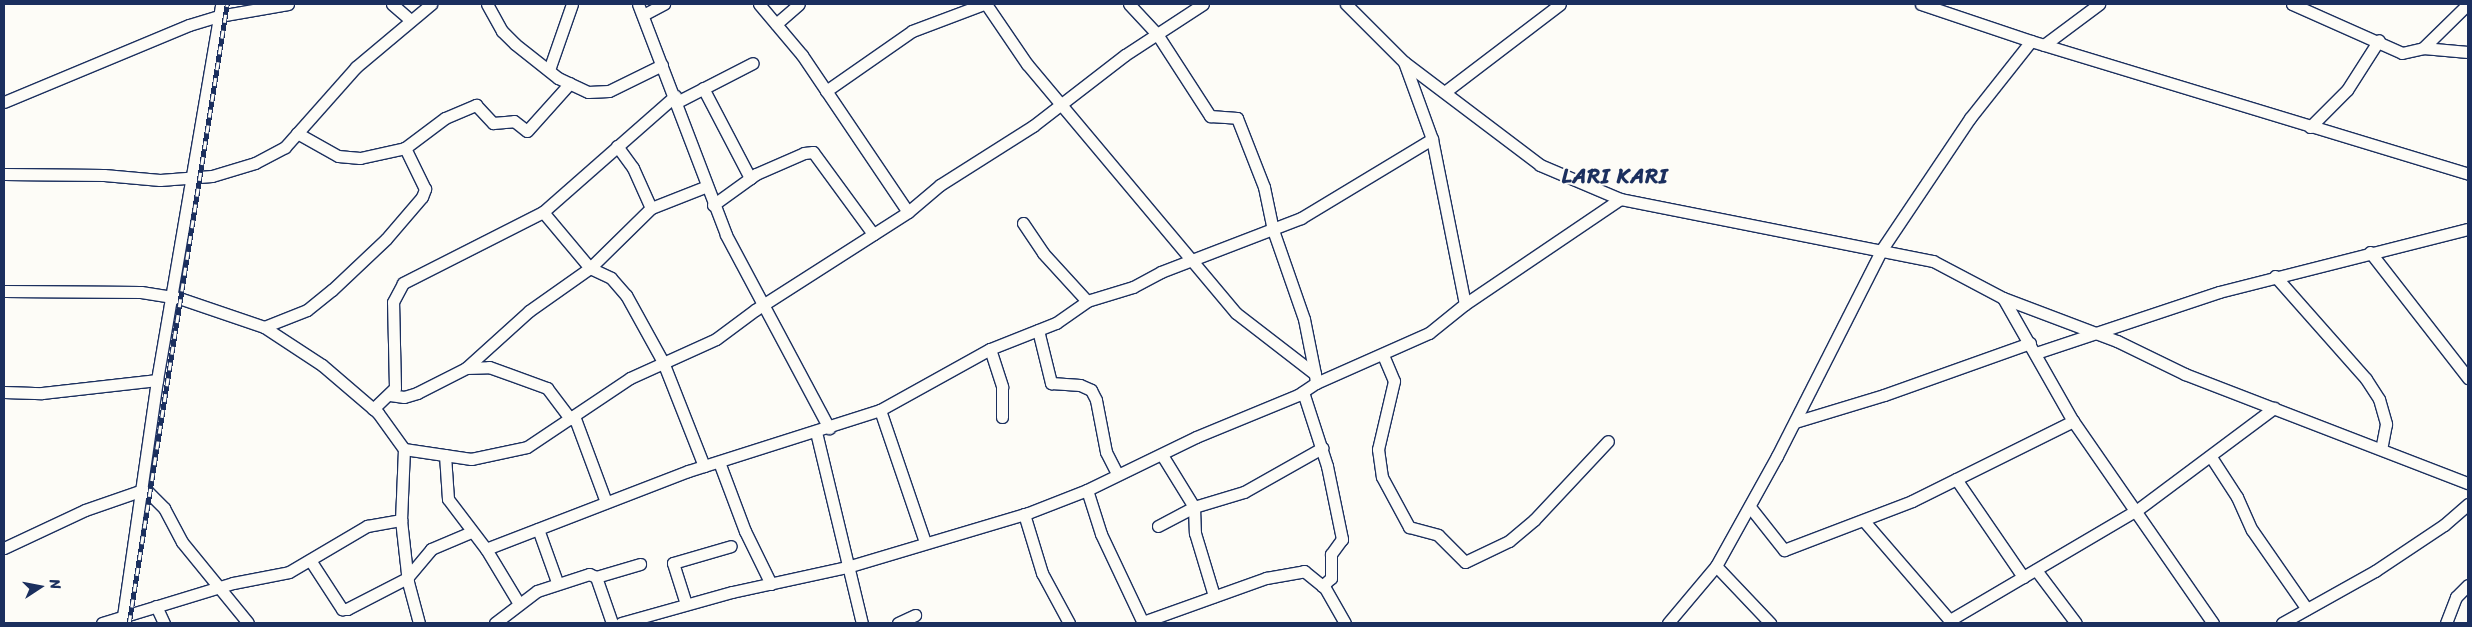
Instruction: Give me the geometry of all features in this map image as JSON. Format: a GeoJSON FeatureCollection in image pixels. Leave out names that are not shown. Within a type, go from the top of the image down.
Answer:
{"type":"FeatureCollection","features":[{"type":"Feature","properties":{"kind":"street"},"geometry":{"type":"LineString","coordinates":[[123,618],[157,380],[221,4]]}},
{"type":"Feature","properties":{"kind":"street"},"geometry":{"type":"LineString","coordinates":[[4,102],[219,16],[288,4]]}},
{"type":"Feature","properties":{"kind":"street"},"geometry":{"type":"LineString","coordinates":[[392,4],[409,19]]}},
{"type":"Feature","properties":{"kind":"street"},"geometry":{"type":"LineString","coordinates":[[4,174],[104,175],[160,180],[192,178],[255,163],[286,147],[356,67],[409,19],[431,4]]}},
{"type":"Feature","properties":{"kind":"street"},"geometry":{"type":"LineString","coordinates":[[487,4],[502,31],[548,70],[570,83],[598,94],[662,65]]}},
{"type":"Feature","properties":{"kind":"street"},"geometry":{"type":"LineString","coordinates":[[548,70],[572,4]]}},
{"type":"Feature","properties":{"kind":"street"},"geometry":{"type":"LineString","coordinates":[[638,4],[676,99],[713,205],[829,428]]}},
{"type":"Feature","properties":{"kind":"street"},"geometry":{"type":"LineString","coordinates":[[643,15],[664,4]]}},
{"type":"Feature","properties":{"kind":"street"},"geometry":{"type":"LineString","coordinates":[[758,4],[776,24],[826,91],[908,212]]}},
{"type":"Feature","properties":{"kind":"street"},"geometry":{"type":"LineString","coordinates":[[776,24],[799,4]]}},
{"type":"Feature","properties":{"kind":"street"},"geometry":{"type":"LineString","coordinates":[[826,91],[912,31],[985,4],[1027,64],[1236,313],[1315,378]]}},
{"type":"Feature","properties":{"kind":"street"},"geometry":{"type":"LineString","coordinates":[[1129,4],[1157,34],[1210,116],[1237,118],[1264,187],[1273,230],[1304,319],[1315,378]]}},
{"type":"Feature","properties":{"kind":"street"},"geometry":{"type":"LineString","coordinates":[[404,450],[471,459],[527,447],[630,378],[716,339],[908,212],[940,185],[1203,4]]}},
{"type":"Feature","properties":{"kind":"street"},"geometry":{"type":"LineString","coordinates":[[1346,4],[1404,62],[1446,91],[1540,165],[1620,199],[1727,223],[1882,249],[1933,261],[2002,298],[2100,335],[2185,374],[2468,483]]}},
{"type":"Feature","properties":{"kind":"street"},"geometry":{"type":"LineString","coordinates":[[1446,91],[1560,4]]}},
{"type":"Feature","properties":{"kind":"street"},"geometry":{"type":"LineString","coordinates":[[1921,4],[2031,41],[2468,174]]}},
{"type":"Feature","properties":{"kind":"street"},"geometry":{"type":"LineString","coordinates":[[2044,45],[2099,4]]}},
{"type":"Feature","properties":{"kind":"street"},"geometry":{"type":"LineString","coordinates":[[2292,4],[2379,40],[2402,53],[2423,48],[2468,52]]}},
{"type":"Feature","properties":{"kind":"street"},"geometry":{"type":"LineString","coordinates":[[2423,48],[2468,4]]}},
{"type":"Feature","properties":{"kind":"street"},"geometry":{"type":"LineString","coordinates":[[2310,127],[2347,90],[2379,40]]}},
{"type":"Feature","properties":{"kind":"street"},"geometry":{"type":"LineString","coordinates":[[1668,623],[1716,566],[1795,422],[1882,249],[1970,118],[2031,41]]}},
{"type":"Feature","properties":{"kind":"street"},"geometry":{"type":"LineString","coordinates":[[1404,62],[1432,139],[1465,304]]}},
{"type":"Feature","properties":{"kind":"street"},"geometry":{"type":"LineString","coordinates":[[373,409],[390,395],[395,388],[393,302],[403,283],[543,212],[617,146],[676,99],[753,63]]}},
{"type":"Feature","properties":{"kind":"street"},"geometry":{"type":"LineString","coordinates":[[297,133],[345,158],[372,158],[405,148],[445,118],[476,105],[493,123],[514,121],[527,131],[570,83]]}},
{"type":"Feature","properties":{"kind":"street"},"geometry":{"type":"LineString","coordinates":[[703,88],[750,178]]}},
{"type":"Feature","properties":{"kind":"street"},"geometry":{"type":"LineString","coordinates":[[486,549],[704,466],[829,428],[880,410],[990,349],[1056,324],[1087,301],[1133,287],[1192,261],[1302,218],[1432,139]]}},
{"type":"Feature","properties":{"kind":"street"},"geometry":{"type":"LineString","coordinates":[[617,146],[633,168],[651,208]]}},
{"type":"Feature","properties":{"kind":"street"},"geometry":{"type":"LineString","coordinates":[[264,327],[307,310],[332,290],[386,240],[422,197],[425,189],[405,148]]}},
{"type":"Feature","properties":{"kind":"street"},"geometry":{"type":"LineString","coordinates":[[713,205],[750,178],[804,153],[813,152],[873,234]]}},
{"type":"Feature","properties":{"kind":"street"},"geometry":{"type":"LineString","coordinates":[[390,395],[404,397],[417,393],[466,368],[529,312],[590,268],[651,208],[706,186]]}},
{"type":"Feature","properties":{"kind":"street"},"geometry":{"type":"LineString","coordinates":[[621,623],[686,604],[847,568],[925,542],[1024,514],[1087,490],[1117,474],[1303,392],[1315,378],[1383,355],[1430,333],[1465,304],[1620,199]]}},
{"type":"Feature","properties":{"kind":"street"},"geometry":{"type":"LineString","coordinates":[[543,212],[590,268],[611,278],[626,295],[663,362],[704,466]]}},
{"type":"Feature","properties":{"kind":"street"},"geometry":{"type":"LineString","coordinates":[[1023,223],[1043,253],[1087,301]]}},
{"type":"Feature","properties":{"kind":"street"},"geometry":{"type":"LineString","coordinates":[[1795,422],[2033,348],[2100,335],[2219,292],[2275,276],[2468,229]]}},
{"type":"Feature","properties":{"kind":"street"},"geometry":{"type":"LineString","coordinates":[[2370,252],[2468,378]]}},
{"type":"Feature","properties":{"kind":"street"},"geometry":{"type":"LineString","coordinates":[[2275,276],[2366,379],[2379,399],[2386,424],[2381,449]]}},
{"type":"Feature","properties":{"kind":"street"},"geometry":{"type":"LineString","coordinates":[[4,290],[141,292],[210,305],[264,327],[322,364],[373,409],[404,450],[400,520],[407,578],[419,623]]}},
{"type":"Feature","properties":{"kind":"street"},"geometry":{"type":"LineString","coordinates":[[2002,298],[2033,348],[2073,421],[2137,510],[2213,623]]}},
{"type":"Feature","properties":{"kind":"street"},"geometry":{"type":"LineString","coordinates":[[1038,330],[1051,383],[1080,385],[1091,390],[1096,400],[1106,452],[1117,474]]}},
{"type":"Feature","properties":{"kind":"street"},"geometry":{"type":"LineString","coordinates":[[990,349],[1002,387],[1002,417]]}},
{"type":"Feature","properties":{"kind":"street"},"geometry":{"type":"LineString","coordinates":[[1383,355],[1394,381],[1378,449],[1382,477],[1409,527],[1438,535],[1465,562],[1509,541],[1534,520],[1608,441]]}},
{"type":"Feature","properties":{"kind":"street"},"geometry":{"type":"LineString","coordinates":[[466,368],[505,370],[547,388],[572,417],[606,502]]}},
{"type":"Feature","properties":{"kind":"street"},"geometry":{"type":"LineString","coordinates":[[4,392],[42,393],[157,380]]}},
{"type":"Feature","properties":{"kind":"street"},"geometry":{"type":"LineString","coordinates":[[1303,392],[1322,448],[1342,540],[1331,554],[1332,578],[1322,586]]}},
{"type":"Feature","properties":{"kind":"street"},"geometry":{"type":"LineString","coordinates":[[1864,521],[1951,622],[2137,510],[2211,457],[2274,408]]}},
{"type":"Feature","properties":{"kind":"street"},"geometry":{"type":"LineString","coordinates":[[880,410],[925,542]]}},
{"type":"Feature","properties":{"kind":"street"},"geometry":{"type":"LineString","coordinates":[[1750,506],[1784,550],[1864,521],[1956,479],[2073,421]]}},
{"type":"Feature","properties":{"kind":"street"},"geometry":{"type":"LineString","coordinates":[[816,432],[847,568],[862,623]]}},
{"type":"Feature","properties":{"kind":"street"},"geometry":{"type":"LineString","coordinates":[[1158,526],[1194,507],[1244,492],[1322,448]]}},
{"type":"Feature","properties":{"kind":"street"},"geometry":{"type":"LineString","coordinates":[[445,455],[448,498],[471,532],[486,549],[518,602]]}},
{"type":"Feature","properties":{"kind":"street"},"geometry":{"type":"LineString","coordinates":[[1162,455],[1194,507],[1195,533],[1214,596]]}},
{"type":"Feature","properties":{"kind":"street"},"geometry":{"type":"LineString","coordinates":[[2211,457],[2237,497],[2252,530],[2307,609]]}},
{"type":"Feature","properties":{"kind":"street"},"geometry":{"type":"LineString","coordinates":[[718,462],[745,531],[771,584]]}},
{"type":"Feature","properties":{"kind":"street"},"geometry":{"type":"LineString","coordinates":[[1956,479],[2023,577]]}},
{"type":"Feature","properties":{"kind":"street"},"geometry":{"type":"LineString","coordinates":[[1087,490],[1101,534],[1143,623],[1266,578],[1299,571],[1322,586],[1345,623]]}},
{"type":"Feature","properties":{"kind":"street"},"geometry":{"type":"LineString","coordinates":[[4,548],[85,510],[140,491],[148,492],[164,508],[182,542],[220,586],[248,623]]}},
{"type":"Feature","properties":{"kind":"street"},"geometry":{"type":"LineString","coordinates":[[2283,623],[2375,571],[2444,525],[2468,504]]}},
{"type":"Feature","properties":{"kind":"street"},"geometry":{"type":"LineString","coordinates":[[1024,514],[1042,572],[1069,623]]}},
{"type":"Feature","properties":{"kind":"street"},"geometry":{"type":"LineString","coordinates":[[102,623],[123,618],[220,586],[289,572],[367,526],[400,520]]}},
{"type":"Feature","properties":{"kind":"street"},"geometry":{"type":"LineString","coordinates":[[538,529],[557,582]]}},
{"type":"Feature","properties":{"kind":"street"},"geometry":{"type":"LineString","coordinates":[[310,560],[342,609],[407,578],[431,548],[471,532]]}},
{"type":"Feature","properties":{"kind":"street"},"geometry":{"type":"LineString","coordinates":[[686,604],[673,563],[731,546]]}},
{"type":"Feature","properties":{"kind":"street"},"geometry":{"type":"LineString","coordinates":[[494,623],[518,602],[557,582],[589,574],[596,577],[640,564]]}},
{"type":"Feature","properties":{"kind":"street"},"geometry":{"type":"LineString","coordinates":[[1716,566],[1770,623]]}},
{"type":"Feature","properties":{"kind":"street"},"geometry":{"type":"LineString","coordinates":[[2036,570],[2076,623]]}},
{"type":"Feature","properties":{"kind":"street"},"geometry":{"type":"LineString","coordinates":[[596,577],[612,623]]}},
{"type":"Feature","properties":{"kind":"street"},"geometry":{"type":"LineString","coordinates":[[2446,623],[2456,597],[2468,585]]}},
{"type":"Feature","properties":{"kind":"street"},"geometry":{"type":"LineString","coordinates":[[156,606],[164,623]]}},
{"type":"Feature","properties":{"kind":"street"},"geometry":{"type":"LineString","coordinates":[[898,623],[915,615]]}},
{"type":"Feature","properties":{"kind":"railway"},"geometry":{"type":"LineString","coordinates":[[129,623],[227,4]]}},
{"type":"Feature","properties":{"kind":"district","name":"LARI KARI"},"geometry":{"type":"Point","coordinates":[1615,176]}}]}
